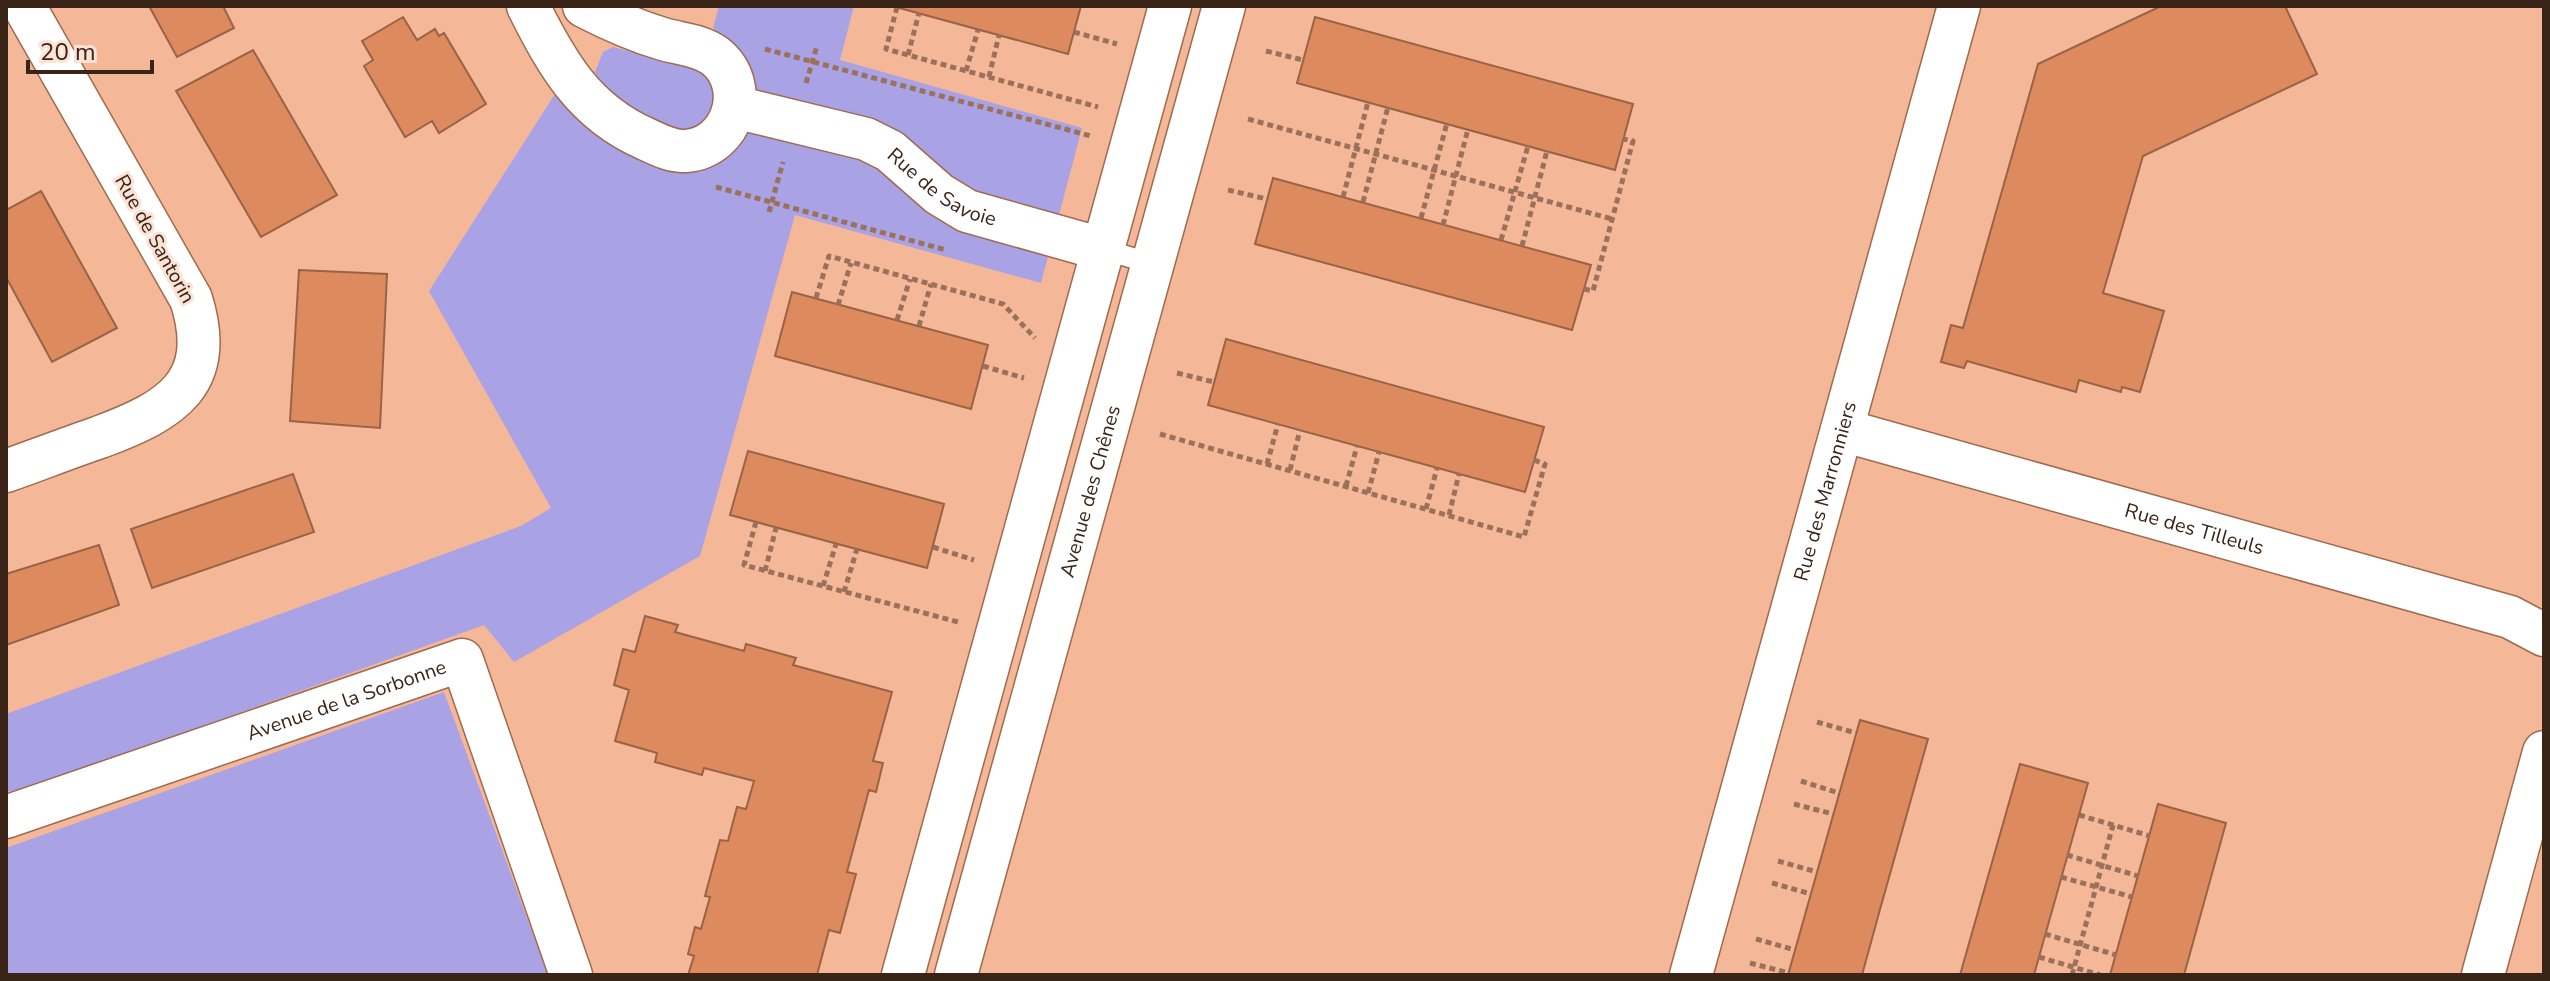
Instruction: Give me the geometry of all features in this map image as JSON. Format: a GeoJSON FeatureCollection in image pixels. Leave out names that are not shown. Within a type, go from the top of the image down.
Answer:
{"type":"FeatureCollection","features":[{"type":"Feature","properties":{"kind":"street","name":"Rue de Santorin"},"geometry":{"type":"LineString","coordinates":[[6,471],[156,414],[188,385],[199,351],[191,299],[24,6]]}},
{"type":"Feature","properties":{"kind":"street"},"geometry":{"type":"LineString","coordinates":[[528,6],[551,53],[578,93],[633,134],[674,150],[697,149],[722,132],[735,107],[735,84],[713,54],[624,25],[584,6]]}},
{"type":"Feature","properties":{"kind":"street"},"geometry":{"type":"LineString","coordinates":[[903,975],[1170,6]]}},
{"type":"Feature","properties":{"kind":"street","name":"Avenue des Chênes"},"geometry":{"type":"LineString","coordinates":[[956,975],[1224,6]]}},
{"type":"Feature","properties":{"kind":"street","name":"Rue des Marronniers"},"geometry":{"type":"LineString","coordinates":[[1691,975],[1959,6]]}},
{"type":"Feature","properties":{"kind":"street","name":"Rue de Savoie"},"geometry":{"type":"LineString","coordinates":[[735,107],[866,139],[890,151],[939,194],[967,211],[1102,249]]}},
{"type":"Feature","properties":{"kind":"street","name":"Rue des Tilleuls"},"geometry":{"type":"LineString","coordinates":[[1842,430],[2510,617],[2544,635]]}},
{"type":"Feature","properties":{"kind":"street","name":"Avenue de la Sorbonne"},"geometry":{"type":"LineString","coordinates":[[6,817],[462,660],[571,975]]}},
{"type":"Feature","properties":{"kind":"street"},"geometry":{"type":"LineString","coordinates":[[2483,975],[2544,752]]}},
{"type":"Feature","properties":{"kind":"lane","name":"Rue de Savoie"},"geometry":{"type":"LineString","coordinates":[[1102,249],[1153,264]]}},
{"type":"Feature","properties":{"kind":"path"},"geometry":{"type":"LineString","coordinates":[[897,7],[886,49],[1100,107]]}},
{"type":"Feature","properties":{"kind":"path"},"geometry":{"type":"LineString","coordinates":[[908,55],[919,13]]}},
{"type":"Feature","properties":{"kind":"path"},"geometry":{"type":"LineString","coordinates":[[966,71],[978,30]]}},
{"type":"Feature","properties":{"kind":"path"},"geometry":{"type":"LineString","coordinates":[[1074,32],[1117,44]]}},
{"type":"Feature","properties":{"kind":"path"},"geometry":{"type":"LineString","coordinates":[[989,77],[999,35]]}},
{"type":"Feature","properties":{"kind":"path"},"geometry":{"type":"LineString","coordinates":[[752,45],[1092,136]]}},
{"type":"Feature","properties":{"kind":"path"},"geometry":{"type":"LineString","coordinates":[[1266,51],[1303,60]]}},
{"type":"Feature","properties":{"kind":"path"},"geometry":{"type":"LineString","coordinates":[[1343,197],[1368,102]]}},
{"type":"Feature","properties":{"kind":"path"},"geometry":{"type":"LineString","coordinates":[[1363,202],[1388,107]]}},
{"type":"Feature","properties":{"kind":"path"},"geometry":{"type":"LineString","coordinates":[[1248,119],[1612,219]]}},
{"type":"Feature","properties":{"kind":"path"},"geometry":{"type":"LineString","coordinates":[[1421,218],[1447,123]]}},
{"type":"Feature","properties":{"kind":"path"},"geometry":{"type":"LineString","coordinates":[[1443,225],[1468,129]]}},
{"type":"Feature","properties":{"kind":"path"},"geometry":{"type":"LineString","coordinates":[[1584,289],[1593,291],[1633,141],[1623,139]]}},
{"type":"Feature","properties":{"kind":"path"},"geometry":{"type":"LineString","coordinates":[[1501,240],[1528,146]]}},
{"type":"Feature","properties":{"kind":"path"},"geometry":{"type":"LineString","coordinates":[[1522,246],[1547,151]]}},
{"type":"Feature","properties":{"kind":"path"},"geometry":{"type":"LineString","coordinates":[[714,186],[952,252]]}},
{"type":"Feature","properties":{"kind":"path"},"geometry":{"type":"LineString","coordinates":[[1228,190],[1267,199]]}},
{"type":"Feature","properties":{"kind":"path"},"geometry":{"type":"LineString","coordinates":[[816,298],[829,256],[1003,304],[1036,338]]}},
{"type":"Feature","properties":{"kind":"path"},"geometry":{"type":"LineString","coordinates":[[838,305],[851,263]]}},
{"type":"Feature","properties":{"kind":"path"},"geometry":{"type":"LineString","coordinates":[[897,320],[910,279]]}},
{"type":"Feature","properties":{"kind":"path"},"geometry":{"type":"LineString","coordinates":[[919,326],[931,284]]}},
{"type":"Feature","properties":{"kind":"path"},"geometry":{"type":"LineString","coordinates":[[983,366],[1025,378]]}},
{"type":"Feature","properties":{"kind":"path"},"geometry":{"type":"LineString","coordinates":[[1177,373],[1214,382]]}},
{"type":"Feature","properties":{"kind":"path"},"geometry":{"type":"LineString","coordinates":[[1267,464],[1278,424]]}},
{"type":"Feature","properties":{"kind":"path"},"geometry":{"type":"LineString","coordinates":[[1290,470],[1300,430]]}},
{"type":"Feature","properties":{"kind":"path"},"geometry":{"type":"LineString","coordinates":[[1160,434],[1524,537],[1545,464],[1534,460]]}},
{"type":"Feature","properties":{"kind":"path"},"geometry":{"type":"LineString","coordinates":[[1346,486],[1357,446]]}},
{"type":"Feature","properties":{"kind":"path"},"geometry":{"type":"LineString","coordinates":[[1368,493],[1379,452]]}},
{"type":"Feature","properties":{"kind":"path"},"geometry":{"type":"LineString","coordinates":[[1426,509],[1437,468]]}},
{"type":"Feature","properties":{"kind":"path"},"geometry":{"type":"LineString","coordinates":[[1449,515],[1459,474]]}},
{"type":"Feature","properties":{"kind":"path"},"geometry":{"type":"LineString","coordinates":[[756,522],[744,565],[959,622]]}},
{"type":"Feature","properties":{"kind":"path"},"geometry":{"type":"LineString","coordinates":[[765,571],[776,528]]}},
{"type":"Feature","properties":{"kind":"path"},"geometry":{"type":"LineString","coordinates":[[823,586],[836,544]]}},
{"type":"Feature","properties":{"kind":"path"},"geometry":{"type":"LineString","coordinates":[[933,547],[975,560]]}},
{"type":"Feature","properties":{"kind":"path"},"geometry":{"type":"LineString","coordinates":[[844,592],[857,549]]}},
{"type":"Feature","properties":{"kind":"path"},"geometry":{"type":"LineString","coordinates":[[1817,722],[1856,733]]}},
{"type":"Feature","properties":{"kind":"path"},"geometry":{"type":"LineString","coordinates":[[1801,781],[1839,793]]}},
{"type":"Feature","properties":{"kind":"path"},"geometry":{"type":"LineString","coordinates":[[1794,804],[1833,814]]}},
{"type":"Feature","properties":{"kind":"path"},"geometry":{"type":"LineString","coordinates":[[2079,815],[2150,836]]}},
{"type":"Feature","properties":{"kind":"path"},"geometry":{"type":"LineString","coordinates":[[2072,975],[2113,825]]}},
{"type":"Feature","properties":{"kind":"path"},"geometry":{"type":"LineString","coordinates":[[2067,855],[2138,876]]}},
{"type":"Feature","properties":{"kind":"path"},"geometry":{"type":"LineString","coordinates":[[1778,861],[1817,872]]}},
{"type":"Feature","properties":{"kind":"path"},"geometry":{"type":"LineString","coordinates":[[2061,877],[2132,897]]}},
{"type":"Feature","properties":{"kind":"path"},"geometry":{"type":"LineString","coordinates":[[1772,883],[1811,894]]}},
{"type":"Feature","properties":{"kind":"path"},"geometry":{"type":"LineString","coordinates":[[2045,934],[2116,955]]}},
{"type":"Feature","properties":{"kind":"path"},"geometry":{"type":"LineString","coordinates":[[1756,939],[1795,950]]}},
{"type":"Feature","properties":{"kind":"path"},"geometry":{"type":"LineString","coordinates":[[2039,957],[2100,975]]}},
{"type":"Feature","properties":{"kind":"path"},"geometry":{"type":"LineString","coordinates":[[1750,963],[1789,973]]}},
{"type":"Feature","properties":{"kind":"shaded area"},"geometry":{"type":"Polygon","coordinates":[[[719,6],[854,6],[840,60],[1082,128],[1041,283],[795,215],[700,556],[514,662],[484,625],[19,792],[6,791],[6,714],[521,526],[551,508],[429,291],[555,94],[584,123],[616,148],[653,165],[693,171],[754,83],[740,52],[713,28],[719,6]]]}},
{"type":"Feature","properties":{"kind":"shaded area"},"geometry":{"type":"Polygon","coordinates":[[[613,47],[704,70],[713,88],[713,108],[709,117],[694,129],[676,130],[609,94],[595,72],[603,52],[613,47]]]}},
{"type":"Feature","properties":{"kind":"shaded area"},"geometry":{"type":"Polygon","coordinates":[[[444,692],[548,975],[6,975],[6,848],[444,692]]]}},
{"type":"Feature","properties":{"kind":"building"},"geometry":{"type":"Polygon","coordinates":[[[149,6],[223,6],[234,28],[177,57],[149,6]]]}},
{"type":"Feature","properties":{"kind":"building"},"geometry":{"type":"Polygon","coordinates":[[[892,6],[1081,6],[1068,54],[892,6]]]}},
{"type":"Feature","properties":{"kind":"building"},"geometry":{"type":"Polygon","coordinates":[[[2161,6],[2285,6],[2317,74],[2143,156],[2103,293],[2164,311],[2140,392],[2122,387],[2121,392],[2079,380],[2076,392],[1967,361],[1964,368],[1941,362],[1951,325],[1963,328],[2038,64],[2161,6]]]}},
{"type":"Feature","properties":{"kind":"building"},"geometry":{"type":"Polygon","coordinates":[[[403,17],[417,40],[435,29],[439,36],[444,33],[486,104],[439,133],[432,121],[405,137],[364,66],[373,60],[362,41],[403,17]]]}},
{"type":"Feature","properties":{"kind":"building"},"geometry":{"type":"Polygon","coordinates":[[[1315,17],[1633,104],[1615,170],[1297,83],[1315,17]]]}},
{"type":"Feature","properties":{"kind":"building"},"geometry":{"type":"Polygon","coordinates":[[[253,50],[337,195],[261,237],[176,91],[253,50]]]}},
{"type":"Feature","properties":{"kind":"building"},"geometry":{"type":"Polygon","coordinates":[[[1273,178],[1591,265],[1572,330],[1255,244],[1273,178]]]}},
{"type":"Feature","properties":{"kind":"building"},"geometry":{"type":"Polygon","coordinates":[[[41,191],[117,328],[52,362],[6,277],[6,210],[41,191]]]}},
{"type":"Feature","properties":{"kind":"building"},"geometry":{"type":"Polygon","coordinates":[[[299,270],[387,274],[380,428],[290,421],[299,270]]]}},
{"type":"Feature","properties":{"kind":"building"},"geometry":{"type":"Polygon","coordinates":[[[792,292],[988,345],[971,409],[775,356],[792,292]]]}},
{"type":"Feature","properties":{"kind":"building"},"geometry":{"type":"Polygon","coordinates":[[[1226,339],[1544,427],[1525,492],[1208,405],[1226,339]]]}},
{"type":"Feature","properties":{"kind":"building"},"geometry":{"type":"Polygon","coordinates":[[[748,451],[944,504],[927,568],[730,515],[748,451]]]}},
{"type":"Feature","properties":{"kind":"building"},"geometry":{"type":"Polygon","coordinates":[[[293,474],[314,532],[152,588],[131,529],[293,474]]]}},
{"type":"Feature","properties":{"kind":"building"},"geometry":{"type":"Polygon","coordinates":[[[99,545],[119,605],[6,645],[6,574],[99,545]]]}},
{"type":"Feature","properties":{"kind":"building"},"geometry":{"type":"Polygon","coordinates":[[[645,616],[678,625],[675,632],[744,651],[746,644],[796,658],[793,665],[892,692],[873,761],[883,763],[876,792],[869,790],[847,872],[856,874],[840,933],[829,930],[817,975],[688,975],[694,956],[688,954],[695,927],[701,929],[710,897],[705,896],[720,840],[728,841],[737,807],[746,809],[754,781],[704,768],[702,775],[655,762],[657,753],[615,741],[629,690],[614,685],[623,649],[635,652],[645,616]]]}},
{"type":"Feature","properties":{"kind":"building"},"geometry":{"type":"Polygon","coordinates":[[[1860,720],[1928,739],[1862,975],[1788,975],[1860,720]]]}},
{"type":"Feature","properties":{"kind":"building"},"geometry":{"type":"Polygon","coordinates":[[[2020,764],[2088,783],[2034,975],[1960,975],[2020,764]]]}},
{"type":"Feature","properties":{"kind":"building"},"geometry":{"type":"Polygon","coordinates":[[[2158,804],[2226,823],[2184,975],[2110,975],[2158,804]]]}}]}
